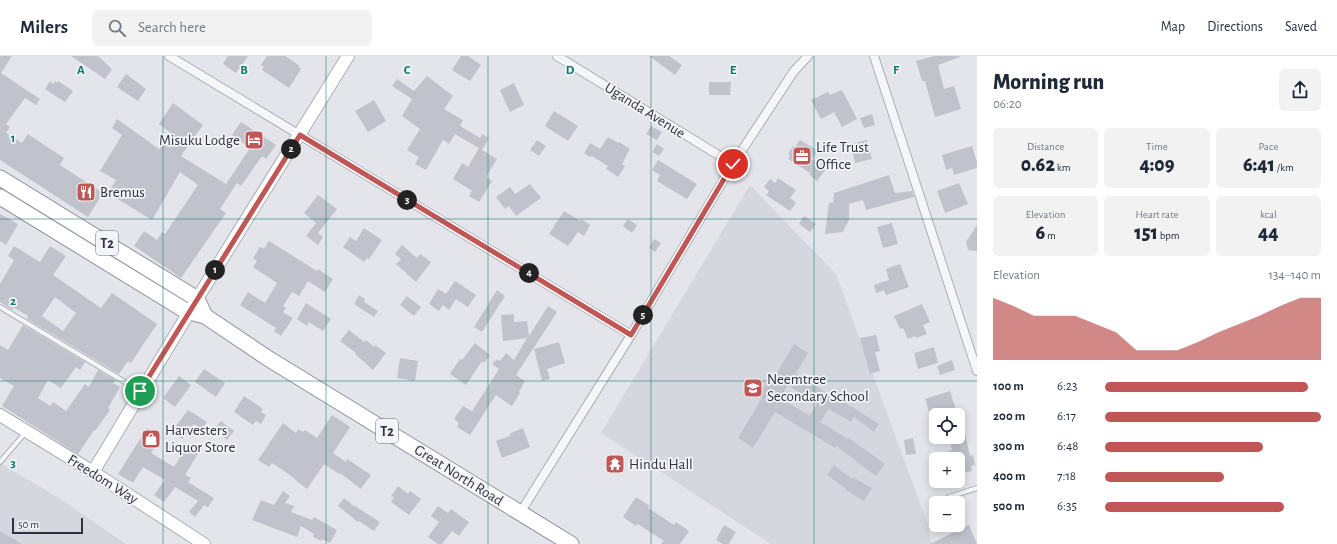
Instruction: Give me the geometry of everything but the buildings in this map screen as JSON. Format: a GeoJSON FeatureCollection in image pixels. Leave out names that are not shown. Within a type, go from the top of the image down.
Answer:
{"type":"FeatureCollection","features":[{"type":"Feature","properties":{"kind":"highway","name":"T2"},"geometry":{"type":"LineString","coordinates":[[0,178],[197,299]]}},
{"type":"Feature","properties":{"kind":"highway","name":"Great North Road"},"geometry":{"type":"LineString","coordinates":[[0,197],[189,313],[205,316],[269,359],[571,544]]}},
{"type":"Feature","properties":{"kind":"highway"},"geometry":{"type":"LineString","coordinates":[[197,299],[205,316]]}},
{"type":"Feature","properties":{"kind":"main road"},"geometry":{"type":"LineString","coordinates":[[93,472],[140,391],[348,56]]}},
{"type":"Feature","properties":{"kind":"main road","name":"Freedom Way"},"geometry":{"type":"LineString","coordinates":[[0,415],[93,472],[204,544]]}},
{"type":"Feature","properties":{"kind":"street"},"geometry":{"type":"LineString","coordinates":[[169,56],[631,335]]}},
{"type":"Feature","properties":{"kind":"street","name":"Uganda Avenue"},"geometry":{"type":"LineString","coordinates":[[557,56],[733,164]]}},
{"type":"Feature","properties":{"kind":"street"},"geometry":{"type":"LineString","coordinates":[[520,513],[631,335],[733,164],[794,71],[808,56]]}},
{"type":"Feature","properties":{"kind":"street"},"geometry":{"type":"LineString","coordinates":[[874,56],[977,371]]}},
{"type":"Feature","properties":{"kind":"lane"},"geometry":{"type":"LineString","coordinates":[[0,307],[140,391]]}},
{"type":"Feature","properties":{"kind":"lane"},"geometry":{"type":"LineString","coordinates":[[0,462],[26,431]]}},
{"type":"Feature","properties":{"kind":"lane"},"geometry":{"type":"LineString","coordinates":[[952,496],[977,488]]}},
{"type":"Feature","properties":{"kind":"shaded area","name":"Neemtree Secondary School"},"geometry":{"type":"Polygon","coordinates":[[[750,185],[836,274],[928,525],[931,544],[771,544],[601,433],[750,185]]]}},
{"type":"Feature","properties":{"kind":"shaded area"},"geometry":{"type":"Polygon","coordinates":[[[0,463],[59,498],[126,544],[0,544],[0,463]]]}},
{"type":"Feature","properties":{"kind":"place","name":"Misuku Lodge"},"geometry":{"type":"Point","coordinates":[254,140]}},
{"type":"Feature","properties":{"kind":"place","name":"Life Trust Office"},"geometry":{"type":"Point","coordinates":[802,156]}},
{"type":"Feature","properties":{"kind":"place","name":"Bremus"},"geometry":{"type":"Point","coordinates":[86,192]}},
{"type":"Feature","properties":{"kind":"place","name":"Neemtree Secondary School"},"geometry":{"type":"Point","coordinates":[753,388]}},
{"type":"Feature","properties":{"kind":"place","name":"Harvesters Liquor Store"},"geometry":{"type":"Point","coordinates":[151,439]}},
{"type":"Feature","properties":{"kind":"place","name":"Hindu Hall"},"geometry":{"type":"Point","coordinates":[615,464]}},
{"type":"Feature","properties":{"kind":"route"},"geometry":{"type":"LineString","coordinates":[[140,391],[300,135],[631,335],[733,164]]}}]}
